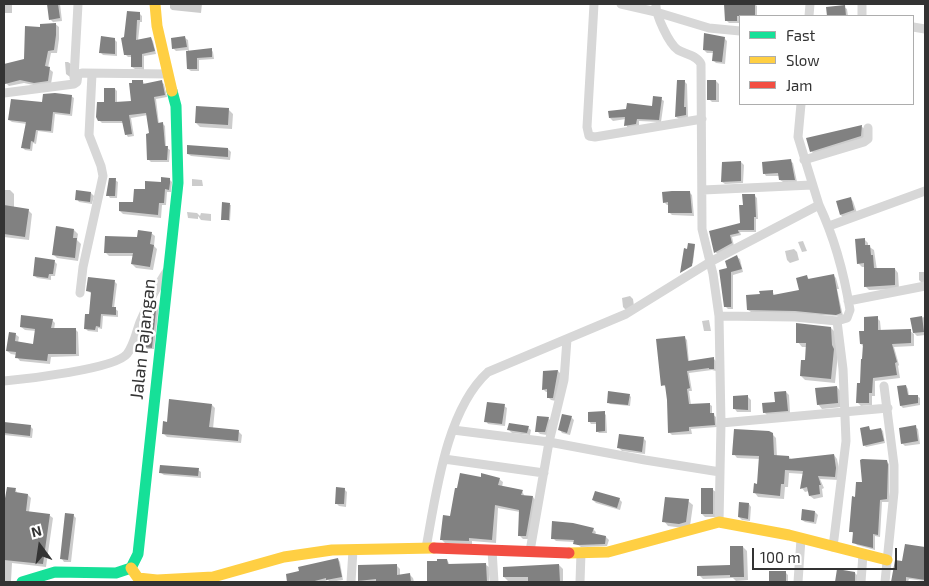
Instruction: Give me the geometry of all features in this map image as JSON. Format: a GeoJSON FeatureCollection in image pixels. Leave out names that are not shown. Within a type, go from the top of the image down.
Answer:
{"type":"FeatureCollection","features":[{"type":"Feature","properties":{"kind":"street"},"geometry":{"type":"LineString","coordinates":[[72,84],[76,71],[78,4]]}},
{"type":"Feature","properties":{"kind":"street","name":"Jalan Pajangan"},"geometry":{"type":"LineString","coordinates":[[131,568],[138,554],[178,183],[177,118],[157,26],[155,4]]}},
{"type":"Feature","properties":{"kind":"street"},"geometry":{"type":"LineString","coordinates":[[594,4],[587,127],[589,136],[595,137],[702,119]]}},
{"type":"Feature","properties":{"kind":"street"},"geometry":{"type":"LineString","coordinates":[[621,4],[656,8],[709,28],[739,31]]}},
{"type":"Feature","properties":{"kind":"street"},"geometry":{"type":"LineString","coordinates":[[656,8],[674,46],[700,61],[702,229],[710,262],[719,316],[721,423],[719,522]]}},
{"type":"Feature","properties":{"kind":"street"},"geometry":{"type":"LineString","coordinates":[[4,93],[72,84],[77,82],[79,73],[168,74]]}},
{"type":"Feature","properties":{"kind":"street"},"geometry":{"type":"LineString","coordinates":[[80,293],[103,176],[102,166],[89,135],[92,74]]}},
{"type":"Feature","properties":{"kind":"street"},"geometry":{"type":"LineString","coordinates":[[719,316],[837,320],[847,318],[848,316],[850,310],[838,254],[830,226],[819,205],[812,185],[798,134],[801,105]]}},
{"type":"Feature","properties":{"kind":"street"},"geometry":{"type":"LineString","coordinates":[[804,160],[864,142],[868,139],[868,128]]}},
{"type":"Feature","properties":{"kind":"street"},"geometry":{"type":"LineString","coordinates":[[702,190],[812,185]]}},
{"type":"Feature","properties":{"kind":"street"},"geometry":{"type":"LineString","coordinates":[[830,226],[925,192]]}},
{"type":"Feature","properties":{"kind":"street"},"geometry":{"type":"LineString","coordinates":[[426,548],[439,477],[458,414],[488,372],[626,314],[710,262],[819,205]]}},
{"type":"Feature","properties":{"kind":"street"},"geometry":{"type":"LineString","coordinates":[[4,381],[48,376],[103,365],[122,359],[131,347],[154,290],[168,271]]}},
{"type":"Feature","properties":{"kind":"street"},"geometry":{"type":"LineString","coordinates":[[848,301],[925,286]]}},
{"type":"Feature","properties":{"kind":"street"},"geometry":{"type":"LineString","coordinates":[[833,547],[846,441],[837,320]]}},
{"type":"Feature","properties":{"kind":"street"},"geometry":{"type":"LineString","coordinates":[[530,552],[549,442],[564,380],[567,339]]}},
{"type":"Feature","properties":{"kind":"street"},"geometry":{"type":"LineString","coordinates":[[884,386],[894,465],[894,492],[885,582]]}},
{"type":"Feature","properties":{"kind":"street"},"geometry":{"type":"LineString","coordinates":[[721,423],[888,408]]}},
{"type":"Feature","properties":{"kind":"street"},"geometry":{"type":"LineString","coordinates":[[453,430],[549,442],[720,472]]}},
{"type":"Feature","properties":{"kind":"street"},"geometry":{"type":"LineString","coordinates":[[444,459],[544,473]]}},
{"type":"Feature","properties":{"kind":"street"},"geometry":{"type":"LineString","coordinates":[[22,582],[55,572],[116,573],[131,568],[138,580],[213,577],[284,556],[332,550],[426,548],[530,552],[608,552],[697,526],[719,522],[790,535],[887,560]]}},
{"type":"Feature","properties":{"kind":"street"},"geometry":{"type":"LineString","coordinates":[[798,582],[802,539]]}},
{"type":"Feature","properties":{"kind":"street"},"geometry":{"type":"LineString","coordinates":[[351,582],[353,550]]}},
{"type":"Feature","properties":{"kind":"street"},"geometry":{"type":"LineString","coordinates":[[492,550],[494,582]]}},
{"type":"Feature","properties":{"kind":"street"},"geometry":{"type":"LineString","coordinates":[[580,582],[581,553]]}},
{"type":"Feature","properties":{"kind":"street"},"geometry":{"type":"LineString","coordinates":[[861,582],[863,554]]}},
{"type":"Feature","properties":{"kind":"building"},"geometry":{"type":"Polygon","coordinates":[[[47,4],[58,4],[60,18],[49,20],[47,4]]]}},
{"type":"Feature","properties":{"kind":"building"},"geometry":{"type":"Polygon","coordinates":[[[724,4],[755,4],[755,15],[739,15],[737,16],[737,21],[725,21],[724,4]]]}},
{"type":"Feature","properties":{"kind":"building"},"geometry":{"type":"Polygon","coordinates":[[[845,5],[846,15],[827,15],[826,7],[845,5]]]}},
{"type":"Feature","properties":{"kind":"building"},"geometry":{"type":"Polygon","coordinates":[[[127,11],[140,12],[140,20],[137,20],[136,40],[151,37],[155,51],[142,54],[142,67],[131,67],[131,55],[124,55],[121,38],[124,37],[127,11]]]}},
{"type":"Feature","properties":{"kind":"building"},"geometry":{"type":"Polygon","coordinates":[[[56,23],[54,50],[48,51],[45,66],[50,67],[48,81],[34,83],[20,80],[5,84],[4,64],[24,59],[25,26],[40,27],[40,24],[56,23]]]}},
{"type":"Feature","properties":{"kind":"building"},"geometry":{"type":"Polygon","coordinates":[[[704,33],[725,37],[722,62],[712,61],[713,51],[703,50],[704,33]]]}},
{"type":"Feature","properties":{"kind":"building"},"geometry":{"type":"Polygon","coordinates":[[[101,36],[115,38],[115,54],[99,53],[101,36]]]}},
{"type":"Feature","properties":{"kind":"building"},"geometry":{"type":"Polygon","coordinates":[[[185,36],[187,47],[172,49],[171,38],[185,36]]]}},
{"type":"Feature","properties":{"kind":"building"},"geometry":{"type":"Polygon","coordinates":[[[212,48],[212,57],[197,58],[197,69],[187,69],[186,51],[212,48]]]}},
{"type":"Feature","properties":{"kind":"building"},"geometry":{"type":"Polygon","coordinates":[[[132,80],[143,80],[143,84],[162,80],[165,95],[154,97],[158,123],[163,122],[165,146],[168,146],[167,160],[147,160],[146,134],[149,133],[146,113],[129,115],[132,134],[125,135],[122,121],[98,121],[96,117],[97,102],[104,102],[104,88],[115,88],[115,102],[131,101],[129,83],[132,83],[132,80]]]}},
{"type":"Feature","properties":{"kind":"building"},"geometry":{"type":"Polygon","coordinates":[[[677,80],[685,80],[684,107],[686,107],[686,115],[675,117],[677,80]]]}},
{"type":"Feature","properties":{"kind":"building"},"geometry":{"type":"Polygon","coordinates":[[[707,80],[716,80],[716,100],[707,100],[707,80]]]}},
{"type":"Feature","properties":{"kind":"building"},"geometry":{"type":"Polygon","coordinates":[[[43,94],[72,95],[70,114],[53,112],[51,131],[36,130],[34,142],[31,141],[30,149],[21,148],[26,122],[8,120],[11,99],[42,102],[43,94]]]}},
{"type":"Feature","properties":{"kind":"building"},"geometry":{"type":"Polygon","coordinates":[[[653,96],[662,97],[659,120],[637,119],[636,124],[624,126],[625,117],[609,118],[608,111],[626,109],[627,103],[652,106],[653,96]]]}},
{"type":"Feature","properties":{"kind":"building"},"geometry":{"type":"Polygon","coordinates":[[[196,106],[229,108],[228,125],[195,123],[196,106]]]}},
{"type":"Feature","properties":{"kind":"building"},"geometry":{"type":"Polygon","coordinates":[[[862,125],[861,136],[810,152],[806,138],[862,125]]]}},
{"type":"Feature","properties":{"kind":"building"},"geometry":{"type":"Polygon","coordinates":[[[187,145],[228,148],[228,157],[187,154],[187,145]]]}},
{"type":"Feature","properties":{"kind":"building"},"geometry":{"type":"Polygon","coordinates":[[[791,159],[795,180],[779,180],[778,173],[763,174],[762,162],[791,159]]]}},
{"type":"Feature","properties":{"kind":"building"},"geometry":{"type":"Polygon","coordinates":[[[741,161],[741,181],[721,182],[722,162],[741,161]]]}},
{"type":"Feature","properties":{"kind":"building"},"geometry":{"type":"Polygon","coordinates":[[[161,177],[170,178],[170,183],[169,190],[165,189],[164,203],[159,203],[158,215],[119,211],[119,202],[133,202],[134,189],[145,189],[145,181],[161,182],[161,177]]]}},
{"type":"Feature","properties":{"kind":"building"},"geometry":{"type":"Polygon","coordinates":[[[109,178],[116,178],[115,196],[106,196],[109,178]]]}},
{"type":"Feature","properties":{"kind":"building"},"geometry":{"type":"Polygon","coordinates":[[[76,190],[91,192],[90,202],[75,200],[76,190]]]}},
{"type":"Feature","properties":{"kind":"building"},"geometry":{"type":"Polygon","coordinates":[[[690,191],[692,213],[668,213],[668,202],[663,203],[662,192],[690,191]]]}},
{"type":"Feature","properties":{"kind":"building"},"geometry":{"type":"Polygon","coordinates":[[[742,194],[755,194],[756,217],[754,217],[754,230],[738,230],[739,233],[730,235],[732,243],[714,253],[709,231],[740,223],[739,205],[743,205],[742,194]]]}},
{"type":"Feature","properties":{"kind":"building"},"geometry":{"type":"Polygon","coordinates":[[[851,197],[854,210],[840,215],[836,201],[851,197]]]}},
{"type":"Feature","properties":{"kind":"building"},"geometry":{"type":"Polygon","coordinates":[[[222,202],[230,203],[229,220],[221,220],[222,202]]]}},
{"type":"Feature","properties":{"kind":"building"},"geometry":{"type":"Polygon","coordinates":[[[4,205],[29,209],[25,237],[4,234],[4,205]]]}},
{"type":"Feature","properties":{"kind":"building"},"geometry":{"type":"Polygon","coordinates":[[[56,226],[74,229],[73,238],[77,238],[75,258],[52,255],[56,226]]]}},
{"type":"Feature","properties":{"kind":"building"},"geometry":{"type":"Polygon","coordinates":[[[138,230],[152,232],[150,244],[154,245],[150,267],[131,264],[133,253],[104,253],[105,236],[137,237],[138,230]]]}},
{"type":"Feature","properties":{"kind":"building"},"geometry":{"type":"Polygon","coordinates":[[[865,238],[865,245],[870,245],[871,255],[873,255],[874,268],[895,268],[895,285],[864,287],[864,263],[857,264],[855,239],[865,238]]]}},
{"type":"Feature","properties":{"kind":"building"},"geometry":{"type":"Polygon","coordinates":[[[688,243],[695,244],[692,266],[680,273],[684,248],[687,249],[688,243]]]}},
{"type":"Feature","properties":{"kind":"building"},"geometry":{"type":"Polygon","coordinates":[[[737,255],[742,269],[731,272],[731,307],[724,307],[719,270],[727,268],[725,261],[737,255]]]}},
{"type":"Feature","properties":{"kind":"building"},"geometry":{"type":"Polygon","coordinates":[[[35,257],[55,260],[53,274],[49,274],[48,278],[33,276],[35,257]]]}},
{"type":"Feature","properties":{"kind":"building"},"geometry":{"type":"Polygon","coordinates":[[[834,274],[841,313],[836,315],[795,311],[747,310],[746,295],[760,294],[759,291],[773,290],[773,295],[799,290],[796,278],[807,275],[808,279],[834,274]]]}},
{"type":"Feature","properties":{"kind":"building"},"geometry":{"type":"Polygon","coordinates":[[[88,277],[115,280],[112,307],[116,307],[116,315],[101,314],[100,327],[96,326],[95,330],[84,329],[85,314],[89,314],[91,292],[86,291],[88,277]]]}},
{"type":"Feature","properties":{"kind":"building"},"geometry":{"type":"Polygon","coordinates":[[[157,301],[152,348],[144,347],[147,322],[157,301]]]}},
{"type":"Feature","properties":{"kind":"building"},"geometry":{"type":"Polygon","coordinates":[[[21,315],[53,319],[51,328],[76,328],[76,354],[48,354],[47,361],[15,358],[16,352],[6,351],[9,332],[16,333],[15,341],[33,344],[35,329],[20,327],[21,315]]]}},
{"type":"Feature","properties":{"kind":"building"},"geometry":{"type":"Polygon","coordinates":[[[878,316],[878,330],[911,329],[911,343],[892,344],[897,362],[895,363],[897,375],[873,378],[872,393],[869,393],[869,403],[856,403],[857,383],[860,383],[863,344],[860,344],[859,331],[864,331],[864,317],[878,316]]]}},
{"type":"Feature","properties":{"kind":"building"},"geometry":{"type":"Polygon","coordinates":[[[922,316],[924,332],[913,333],[910,318],[922,316]]]}},
{"type":"Feature","properties":{"kind":"building"},"geometry":{"type":"Polygon","coordinates":[[[796,323],[831,327],[834,349],[831,379],[800,376],[801,360],[805,360],[806,343],[796,343],[796,323]]]}},
{"type":"Feature","properties":{"kind":"building"},"geometry":{"type":"Polygon","coordinates":[[[685,336],[688,361],[714,357],[714,369],[687,371],[690,388],[687,389],[689,404],[710,403],[710,413],[714,413],[715,425],[689,427],[689,431],[668,433],[667,400],[665,385],[661,386],[656,339],[685,336]]]}},
{"type":"Feature","properties":{"kind":"building"},"geometry":{"type":"Polygon","coordinates":[[[558,370],[553,398],[547,398],[547,389],[542,390],[543,371],[558,370]]]}},
{"type":"Feature","properties":{"kind":"building"},"geometry":{"type":"Polygon","coordinates":[[[906,385],[908,395],[918,395],[918,403],[900,406],[897,386],[906,385]]]}},
{"type":"Feature","properties":{"kind":"building"},"geometry":{"type":"Polygon","coordinates":[[[837,386],[838,403],[817,405],[815,388],[837,386]]]}},
{"type":"Feature","properties":{"kind":"building"},"geometry":{"type":"Polygon","coordinates":[[[608,391],[630,394],[628,405],[607,403],[608,391]]]}},
{"type":"Feature","properties":{"kind":"building"},"geometry":{"type":"Polygon","coordinates":[[[786,391],[788,411],[763,413],[762,403],[775,402],[774,392],[786,391]]]}},
{"type":"Feature","properties":{"kind":"building"},"geometry":{"type":"Polygon","coordinates":[[[748,395],[748,410],[733,409],[733,396],[748,395]]]}},
{"type":"Feature","properties":{"kind":"building"},"geometry":{"type":"Polygon","coordinates":[[[169,399],[212,404],[209,427],[239,430],[238,441],[162,434],[163,421],[167,422],[169,399]]]}},
{"type":"Feature","properties":{"kind":"building"},"geometry":{"type":"Polygon","coordinates":[[[487,402],[505,404],[502,424],[484,422],[487,402]]]}},
{"type":"Feature","properties":{"kind":"building"},"geometry":{"type":"Polygon","coordinates":[[[605,411],[605,431],[596,432],[596,422],[588,422],[588,412],[605,411]]]}},
{"type":"Feature","properties":{"kind":"building"},"geometry":{"type":"Polygon","coordinates":[[[562,414],[572,416],[567,433],[558,430],[562,414]]]}},
{"type":"Feature","properties":{"kind":"building"},"geometry":{"type":"Polygon","coordinates":[[[537,416],[549,417],[545,432],[535,432],[537,416]]]}},
{"type":"Feature","properties":{"kind":"building"},"geometry":{"type":"Polygon","coordinates":[[[4,422],[31,425],[30,436],[4,433],[4,422]]]}},
{"type":"Feature","properties":{"kind":"building"},"geometry":{"type":"Polygon","coordinates":[[[509,423],[529,426],[527,433],[507,430],[509,423]]]}},
{"type":"Feature","properties":{"kind":"building"},"geometry":{"type":"Polygon","coordinates":[[[916,425],[918,441],[901,444],[899,428],[916,425]]]}},
{"type":"Feature","properties":{"kind":"building"},"geometry":{"type":"Polygon","coordinates":[[[869,426],[870,430],[881,428],[884,441],[863,446],[860,428],[869,426]]]}},
{"type":"Feature","properties":{"kind":"building"},"geometry":{"type":"Polygon","coordinates":[[[734,429],[769,431],[773,433],[774,455],[789,456],[789,459],[834,454],[835,477],[818,476],[821,485],[819,485],[820,494],[809,496],[807,487],[800,489],[803,471],[785,470],[784,484],[781,484],[780,496],[753,493],[754,483],[757,484],[759,456],[732,455],[734,429]]]}},
{"type":"Feature","properties":{"kind":"building"},"geometry":{"type":"Polygon","coordinates":[[[619,434],[644,437],[642,452],[617,448],[619,434]]]}},
{"type":"Feature","properties":{"kind":"building"},"geometry":{"type":"Polygon","coordinates":[[[860,460],[887,460],[888,465],[887,499],[880,500],[878,535],[873,534],[873,548],[852,543],[853,532],[849,532],[852,496],[855,497],[856,482],[862,482],[860,460]]]}},
{"type":"Feature","properties":{"kind":"building"},"geometry":{"type":"Polygon","coordinates":[[[160,465],[199,468],[198,476],[159,473],[160,465]]]}},
{"type":"Feature","properties":{"kind":"building"},"geometry":{"type":"Polygon","coordinates":[[[460,473],[481,477],[481,473],[500,478],[498,485],[523,490],[521,495],[533,496],[526,536],[518,536],[519,510],[495,505],[492,540],[469,538],[469,541],[440,540],[443,515],[450,516],[460,473]]]}},
{"type":"Feature","properties":{"kind":"building"},"geometry":{"type":"Polygon","coordinates":[[[7,487],[16,488],[15,492],[28,494],[26,511],[50,514],[43,564],[4,560],[4,504],[7,487]]]}},
{"type":"Feature","properties":{"kind":"building"},"geometry":{"type":"Polygon","coordinates":[[[336,487],[345,488],[344,504],[335,504],[336,487]]]}},
{"type":"Feature","properties":{"kind":"building"},"geometry":{"type":"Polygon","coordinates":[[[701,488],[713,488],[713,514],[701,514],[701,488]]]}},
{"type":"Feature","properties":{"kind":"building"},"geometry":{"type":"Polygon","coordinates":[[[595,491],[620,498],[617,508],[592,500],[595,491]]]}},
{"type":"Feature","properties":{"kind":"building"},"geometry":{"type":"Polygon","coordinates":[[[665,497],[689,499],[686,522],[679,524],[662,522],[665,497]]]}},
{"type":"Feature","properties":{"kind":"building"},"geometry":{"type":"Polygon","coordinates":[[[739,502],[749,503],[748,519],[738,517],[739,502]]]}},
{"type":"Feature","properties":{"kind":"building"},"geometry":{"type":"Polygon","coordinates":[[[802,509],[815,511],[814,522],[801,520],[802,509]]]}},
{"type":"Feature","properties":{"kind":"building"},"geometry":{"type":"Polygon","coordinates":[[[65,513],[74,514],[68,560],[60,559],[65,513]]]}},
{"type":"Feature","properties":{"kind":"building"},"geometry":{"type":"Polygon","coordinates":[[[552,521],[594,528],[592,533],[606,536],[605,544],[578,545],[573,544],[574,540],[551,539],[552,521]]]}},
{"type":"Feature","properties":{"kind":"building"},"geometry":{"type":"Polygon","coordinates":[[[905,544],[925,547],[925,580],[906,577],[906,582],[891,582],[895,560],[902,561],[905,544]]]}},
{"type":"Feature","properties":{"kind":"building"},"geometry":{"type":"Polygon","coordinates":[[[730,546],[743,546],[744,577],[730,577],[730,575],[697,576],[697,566],[730,565],[730,546]]]}},
{"type":"Feature","properties":{"kind":"building"},"geometry":{"type":"Polygon","coordinates":[[[338,558],[342,577],[326,580],[326,578],[311,582],[287,582],[286,574],[299,571],[298,567],[338,558]]]}},
{"type":"Feature","properties":{"kind":"building"},"geometry":{"type":"Polygon","coordinates":[[[437,559],[447,559],[448,564],[486,563],[487,582],[427,582],[427,561],[437,561],[437,559]]]}},
{"type":"Feature","properties":{"kind":"building"},"geometry":{"type":"Polygon","coordinates":[[[397,564],[397,575],[410,573],[411,582],[376,582],[376,579],[358,581],[358,565],[397,564]]]}},
{"type":"Feature","properties":{"kind":"building"},"geometry":{"type":"Polygon","coordinates":[[[559,564],[560,582],[528,582],[528,577],[503,577],[503,567],[559,564]]]}},
{"type":"Feature","properties":{"kind":"building"},"geometry":{"type":"Polygon","coordinates":[[[837,569],[855,572],[855,582],[835,582],[837,569]]]}},
{"type":"Feature","properties":{"kind":"building"},"geometry":{"type":"Polygon","coordinates":[[[769,571],[786,571],[786,582],[769,582],[769,571]]]}},
{"type":"Feature","properties":{"kind":"traffic: fast"},"geometry":{"type":"LineString","coordinates":[[22,582],[55,572],[116,573],[131,568],[138,554],[178,183],[176,106],[172,91]]}},
{"type":"Feature","properties":{"kind":"traffic: slow"},"geometry":{"type":"LineString","coordinates":[[155,4],[157,26],[172,91]]}},
{"type":"Feature","properties":{"kind":"traffic: slow"},"geometry":{"type":"LineString","coordinates":[[569,553],[608,552],[719,522],[789,535],[887,560]]}},
{"type":"Feature","properties":{"kind":"traffic: slow"},"geometry":{"type":"LineString","coordinates":[[131,568],[138,578],[157,580],[213,577],[284,557],[332,550],[434,548]]}},
{"type":"Feature","properties":{"kind":"traffic: jam"},"geometry":{"type":"LineString","coordinates":[[434,548],[569,553]]}}]}
